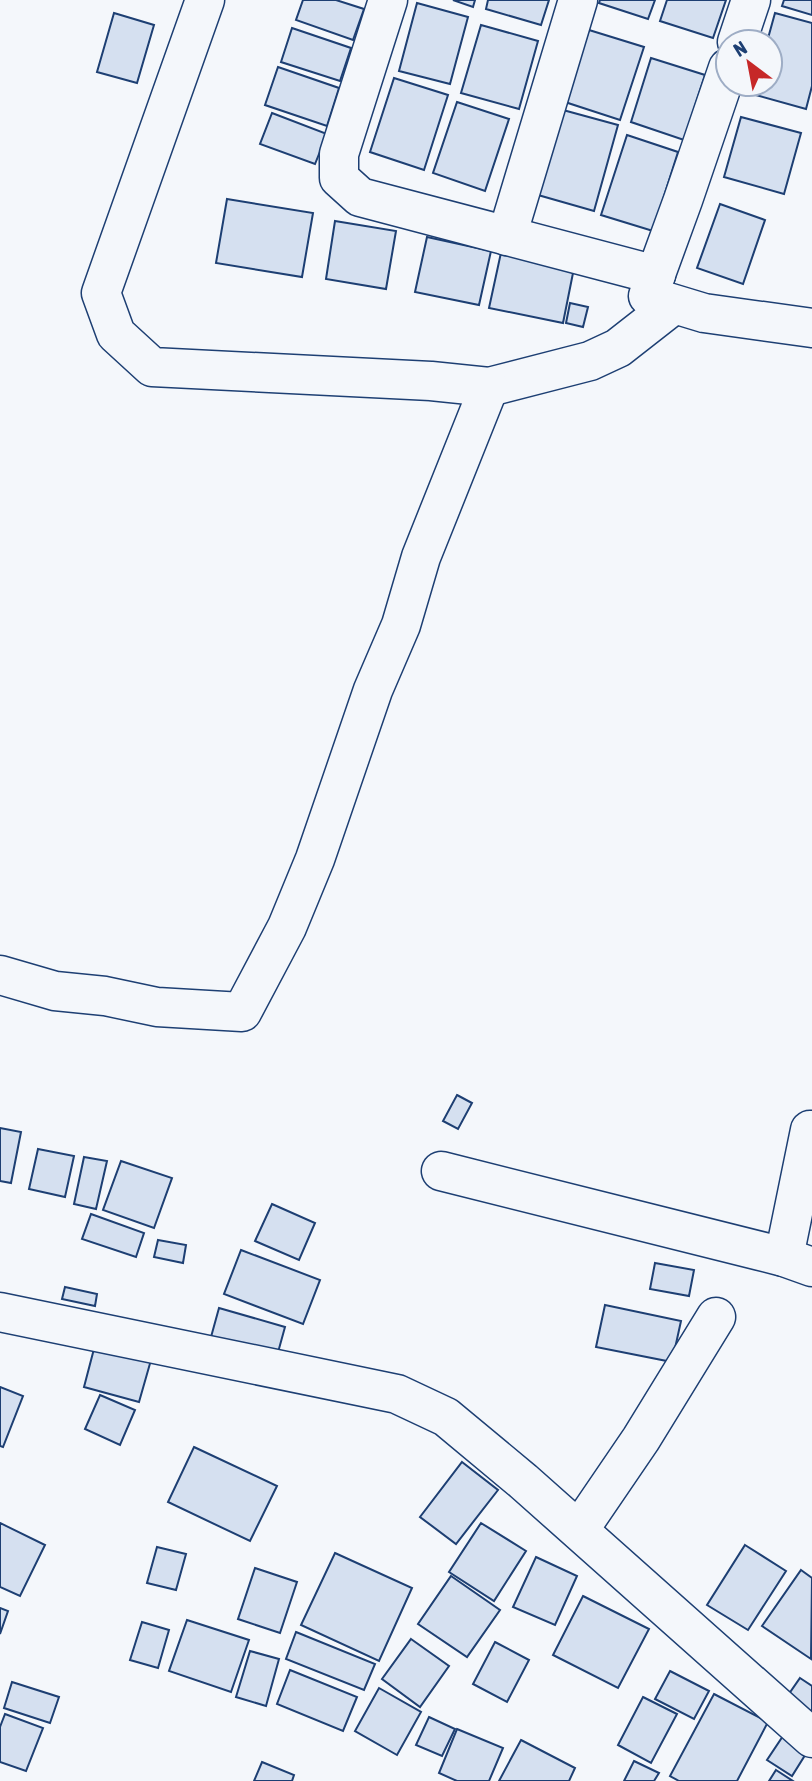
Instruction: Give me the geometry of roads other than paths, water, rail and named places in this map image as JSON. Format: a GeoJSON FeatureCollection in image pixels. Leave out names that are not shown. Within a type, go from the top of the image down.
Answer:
{"type":"FeatureCollection","features":[{"type":"Feature","properties":{"kind":"street"},"geometry":{"type":"LineString","coordinates":[[205,0],[101,293],[116,334],[152,367],[431,381],[489,387],[590,361],[618,348],[659,292],[719,98]]}},
{"type":"Feature","properties":{"kind":"street"},"geometry":{"type":"LineString","coordinates":[[388,0],[339,154],[338,178],[360,197],[507,236],[659,292],[704,313],[812,328]]}},
{"type":"Feature","properties":{"kind":"street"},"geometry":{"type":"LineString","coordinates":[[507,236],[578,0]]}},
{"type":"Feature","properties":{"kind":"street"},"geometry":{"type":"LineString","coordinates":[[742,28],[751,0]]}},
{"type":"Feature","properties":{"kind":"street"},"geometry":{"type":"LineString","coordinates":[[0,975],[55,991],[105,996],[158,1007],[242,1012],[287,927],[315,859],[373,690],[401,625],[421,557],[489,387]]}},
{"type":"Feature","properties":{"kind":"street"},"geometry":{"type":"LineString","coordinates":[[441,1171],[798,1262],[810,1130]]}},
{"type":"Feature","properties":{"kind":"street"},"geometry":{"type":"LineString","coordinates":[[0,1311],[397,1394],[446,1418],[579,1530],[812,1738]]}},
{"type":"Feature","properties":{"kind":"street"},"geometry":{"type":"LineString","coordinates":[[579,1530],[641,1439],[716,1317]]}}]}
